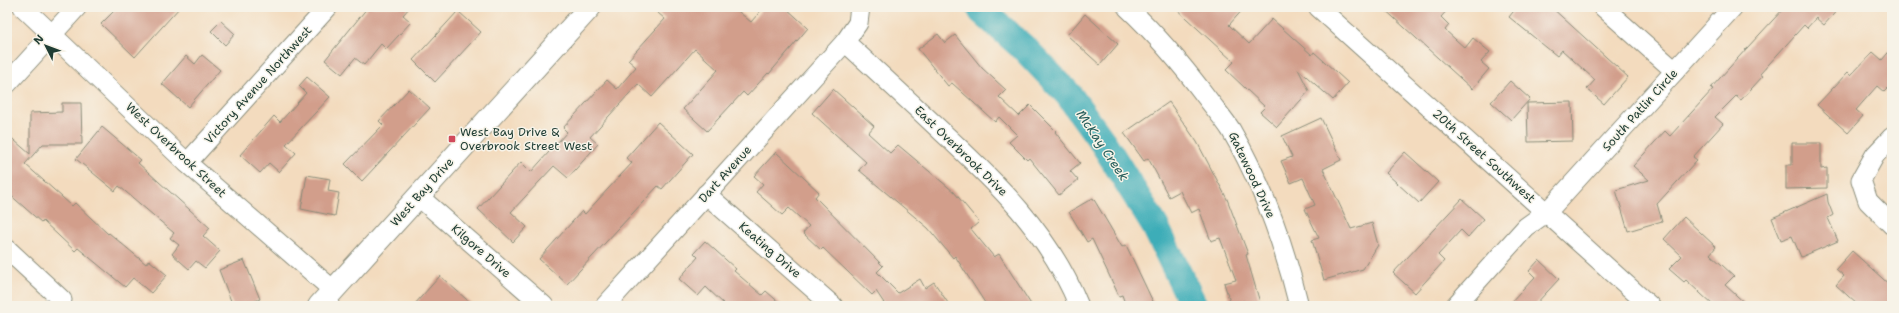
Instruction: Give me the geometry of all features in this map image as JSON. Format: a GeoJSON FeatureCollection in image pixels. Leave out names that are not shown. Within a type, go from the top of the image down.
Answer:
{"type":"FeatureCollection","features":[{"type":"Feature","properties":{"kind":"main road","name":"West Bay Drive"},"geometry":{"type":"LineString","coordinates":[[319,306],[590,7]]}},
{"type":"Feature","properties":{"kind":"street","name":"West Overbrook Street"},"geometry":{"type":"LineString","coordinates":[[23,7],[187,163],[333,290]]}},
{"type":"Feature","properties":{"kind":"street"},"geometry":{"type":"LineString","coordinates":[[7,84],[77,7]]}},
{"type":"Feature","properties":{"kind":"street","name":"Victory Avenue Northwest"},"geometry":{"type":"LineString","coordinates":[[187,163],[328,7]]}},
{"type":"Feature","properties":{"kind":"street"},"geometry":{"type":"LineString","coordinates":[[846,42],[858,23],[860,7]]}},
{"type":"Feature","properties":{"kind":"street","name":"Gatewood Drive"},"geometry":{"type":"LineString","coordinates":[[1127,7],[1142,21],[1184,67],[1230,129],[1262,192],[1283,245],[1299,306]]}},
{"type":"Feature","properties":{"kind":"street","name":"20th Street Southwest"},"geometry":{"type":"LineString","coordinates":[[1318,7],[1650,306]]}},
{"type":"Feature","properties":{"kind":"street"},"geometry":{"type":"LineString","coordinates":[[1603,7],[1675,72]]}},
{"type":"Feature","properties":{"kind":"street","name":"South Patlin Circle"},"geometry":{"type":"LineString","coordinates":[[1547,212],[1733,7]]}},
{"type":"Feature","properties":{"kind":"street","name":"Dart Avenue"},"geometry":{"type":"LineString","coordinates":[[605,306],[846,42]]}},
{"type":"Feature","properties":{"kind":"street","name":"East Overbrook Drive"},"geometry":{"type":"LineString","coordinates":[[846,42],[1006,192],[1033,227],[1057,262],[1079,306]]}},
{"type":"Feature","properties":{"kind":"street"},"geometry":{"type":"LineString","coordinates":[[1892,137],[1876,155],[1861,180],[1868,201],[1892,225]]}},
{"type":"Feature","properties":{"kind":"street","name":"Keating Drive"},"geometry":{"type":"LineString","coordinates":[[706,194],[833,306]]}},
{"type":"Feature","properties":{"kind":"street","name":"Kilgore Drive"},"geometry":{"type":"LineString","coordinates":[[418,196],[544,306]]}},
{"type":"Feature","properties":{"kind":"street"},"geometry":{"type":"LineString","coordinates":[[1454,306],[1526,227],[1547,212]]}},
{"type":"Feature","properties":{"kind":"street"},"geometry":{"type":"LineString","coordinates":[[7,249],[60,303]]}},
{"type":"Feature","properties":{"kind":"building"},"geometry":{"type":"Polygon","coordinates":[[[118,7],[180,7],[135,57],[101,24],[118,7]]]}},
{"type":"Feature","properties":{"kind":"building"},"geometry":{"type":"Polygon","coordinates":[[[368,7],[410,7],[403,15],[411,22],[386,49],[381,44],[364,65],[355,58],[342,74],[325,60],[368,7]]]}},
{"type":"Feature","properties":{"kind":"building"},"geometry":{"type":"Polygon","coordinates":[[[651,7],[733,7],[751,22],[764,7],[785,7],[808,28],[769,74],[768,73],[747,96],[743,92],[707,131],[683,109],[718,70],[695,49],[652,97],[638,84],[590,137],[598,144],[568,178],[554,166],[511,212],[527,227],[513,242],[478,209],[521,162],[531,172],[567,132],[563,128],[607,80],[617,89],[636,67],[628,60],[665,19],[651,7]]]}},
{"type":"Feature","properties":{"kind":"building"},"geometry":{"type":"Polygon","coordinates":[[[1174,7],[1245,7],[1229,25],[1249,44],[1272,19],[1312,55],[1314,52],[1348,83],[1333,100],[1298,69],[1309,91],[1277,127],[1260,112],[1265,107],[1226,70],[1234,62],[1174,7]]]}},
{"type":"Feature","properties":{"kind":"building"},"geometry":{"type":"Polygon","coordinates":[[[1382,7],[1450,7],[1441,17],[1449,25],[1445,30],[1465,48],[1473,38],[1490,52],[1481,62],[1489,69],[1472,89],[1382,7]]]}},
{"type":"Feature","properties":{"kind":"building"},"geometry":{"type":"Polygon","coordinates":[[[1517,7],[1551,7],[1628,77],[1604,104],[1587,89],[1595,80],[1562,50],[1557,56],[1509,17],[1517,7]]]}},
{"type":"Feature","properties":{"kind":"building"},"geometry":{"type":"Polygon","coordinates":[[[1785,7],[1840,7],[1824,25],[1816,18],[1807,28],[1804,25],[1760,74],[1763,76],[1741,100],[1736,96],[1715,117],[1723,124],[1693,157],[1697,160],[1657,204],[1662,221],[1628,231],[1616,190],[1649,180],[1633,166],[1665,131],[1670,136],[1713,89],[1711,88],[1785,7]]]}},
{"type":"Feature","properties":{"kind":"building"},"geometry":{"type":"Polygon","coordinates":[[[458,11],[481,32],[435,82],[413,60],[458,11]]]}},
{"type":"Feature","properties":{"kind":"building"},"geometry":{"type":"Polygon","coordinates":[[[1085,14],[1118,44],[1100,65],[1067,35],[1085,14]]]}},
{"type":"Feature","properties":{"kind":"building"},"geometry":{"type":"Polygon","coordinates":[[[221,21],[235,34],[225,45],[211,31],[221,21]]]}},
{"type":"Feature","properties":{"kind":"building"},"geometry":{"type":"Polygon","coordinates":[[[938,34],[945,43],[955,35],[982,68],[1006,90],[999,97],[1019,116],[1030,105],[1056,131],[1055,132],[1080,163],[1070,171],[1078,180],[1059,195],[1029,158],[1027,160],[1009,142],[1017,135],[999,117],[995,122],[952,83],[948,86],[918,49],[938,34]]]}},
{"type":"Feature","properties":{"kind":"building"},"geometry":{"type":"Polygon","coordinates":[[[1892,48],[1892,84],[1884,92],[1877,86],[1856,110],[1863,116],[1848,133],[1817,105],[1848,72],[1851,75],[1873,52],[1882,60],[1892,48]]]}},
{"type":"Feature","properties":{"kind":"building"},"geometry":{"type":"Polygon","coordinates":[[[202,55],[220,70],[188,107],[162,84],[186,56],[195,64],[202,55]]]}},
{"type":"Feature","properties":{"kind":"building"},"geometry":{"type":"Polygon","coordinates":[[[307,77],[330,97],[286,144],[296,153],[279,172],[269,163],[260,173],[240,155],[274,116],[280,122],[306,93],[299,86],[307,77]]]}},
{"type":"Feature","properties":{"kind":"building"},"geometry":{"type":"Polygon","coordinates":[[[1510,81],[1530,99],[1511,120],[1491,102],[1510,81]]]}},
{"type":"Feature","properties":{"kind":"building"},"geometry":{"type":"Polygon","coordinates":[[[409,89],[430,108],[362,181],[345,164],[383,125],[379,121],[409,89]]]}},
{"type":"Feature","properties":{"kind":"building"},"geometry":{"type":"Polygon","coordinates":[[[833,89],[874,126],[868,133],[890,153],[898,145],[954,192],[979,222],[971,229],[994,257],[999,254],[1032,306],[987,306],[955,256],[953,258],[928,228],[859,170],[866,162],[812,113],[833,89]]]}},
{"type":"Feature","properties":{"kind":"building"},"geometry":{"type":"Polygon","coordinates":[[[1169,102],[1197,142],[1227,199],[1248,254],[1246,255],[1261,306],[1246,306],[1244,301],[1231,305],[1224,283],[1236,280],[1220,238],[1211,241],[1199,209],[1191,213],[1180,191],[1169,197],[1148,158],[1144,161],[1124,133],[1169,102]]]}},
{"type":"Feature","properties":{"kind":"building"},"geometry":{"type":"Polygon","coordinates":[[[1572,102],[1573,141],[1528,142],[1527,103],[1572,102]]]}},
{"type":"Feature","properties":{"kind":"building"},"geometry":{"type":"Polygon","coordinates":[[[62,103],[81,103],[82,144],[43,144],[25,164],[72,206],[75,203],[108,234],[109,233],[146,264],[149,260],[167,275],[151,293],[133,278],[125,287],[78,248],[75,251],[43,221],[42,223],[7,192],[7,134],[30,154],[30,113],[62,112],[62,103]]]}},
{"type":"Feature","properties":{"kind":"building"},"geometry":{"type":"Polygon","coordinates":[[[1321,118],[1341,160],[1323,169],[1351,229],[1372,223],[1378,245],[1363,269],[1324,280],[1312,240],[1319,238],[1305,209],[1315,205],[1303,178],[1291,183],[1281,161],[1292,157],[1282,136],[1321,118]]]}},
{"type":"Feature","properties":{"kind":"building"},"geometry":{"type":"Polygon","coordinates":[[[658,122],[693,154],[662,189],[658,186],[567,284],[539,259],[582,211],[585,214],[632,163],[626,158],[658,122]]]}},
{"type":"Feature","properties":{"kind":"building"},"geometry":{"type":"Polygon","coordinates":[[[102,127],[141,160],[138,163],[210,228],[203,236],[220,251],[205,268],[196,261],[189,269],[172,254],[179,245],[170,238],[174,233],[119,186],[115,191],[76,159],[102,127]]]}},
{"type":"Feature","properties":{"kind":"building"},"geometry":{"type":"Polygon","coordinates":[[[1792,143],[1821,143],[1821,169],[1827,168],[1827,188],[1786,189],[1786,165],[1792,165],[1792,143]]]}},
{"type":"Feature","properties":{"kind":"building"},"geometry":{"type":"Polygon","coordinates":[[[776,152],[819,192],[815,197],[883,266],[877,272],[898,293],[920,279],[925,288],[934,282],[950,306],[879,306],[884,303],[876,291],[872,295],[823,248],[821,250],[803,233],[809,226],[789,208],[782,215],[756,192],[763,184],[754,176],[776,152]]]}},
{"type":"Feature","properties":{"kind":"building"},"geometry":{"type":"Polygon","coordinates":[[[1405,152],[1438,182],[1419,203],[1386,173],[1405,152]]]}},
{"type":"Feature","properties":{"kind":"building"},"geometry":{"type":"Polygon","coordinates":[[[307,175],[330,179],[328,191],[339,193],[335,216],[301,209],[307,175]]]}},
{"type":"Feature","properties":{"kind":"building"},"geometry":{"type":"Polygon","coordinates":[[[1827,194],[1828,202],[1833,215],[1828,218],[1838,241],[1801,257],[1792,236],[1781,240],[1772,218],[1827,194]]]}},
{"type":"Feature","properties":{"kind":"building"},"geometry":{"type":"Polygon","coordinates":[[[1093,198],[1122,247],[1126,245],[1155,306],[1126,306],[1122,295],[1119,296],[1092,239],[1087,242],[1069,212],[1093,198]]]}},
{"type":"Feature","properties":{"kind":"building"},"geometry":{"type":"Polygon","coordinates":[[[1462,199],[1484,219],[1468,237],[1461,230],[1438,255],[1444,261],[1415,293],[1393,273],[1462,199]]]}},
{"type":"Feature","properties":{"kind":"building"},"geometry":{"type":"Polygon","coordinates":[[[1684,217],[1716,247],[1710,254],[1734,276],[1725,285],[1748,306],[1714,306],[1686,280],[1684,282],[1669,269],[1682,256],[1664,239],[1684,217]]]}},
{"type":"Feature","properties":{"kind":"building"},"geometry":{"type":"Polygon","coordinates":[[[705,241],[736,269],[734,271],[762,295],[766,291],[783,306],[726,306],[706,287],[698,296],[679,279],[698,257],[694,253],[705,241]]]}},
{"type":"Feature","properties":{"kind":"building"},"geometry":{"type":"Polygon","coordinates":[[[1852,251],[1892,287],[1892,306],[1859,306],[1836,285],[1844,276],[1836,269],[1852,251]]]}},
{"type":"Feature","properties":{"kind":"building"},"geometry":{"type":"Polygon","coordinates":[[[244,260],[260,299],[243,306],[233,306],[219,270],[244,260]]]}},
{"type":"Feature","properties":{"kind":"building"},"geometry":{"type":"Polygon","coordinates":[[[1539,260],[1559,279],[1534,306],[1508,306],[1535,277],[1529,271],[1539,260]]]}},
{"type":"Feature","properties":{"kind":"building"},"geometry":{"type":"Polygon","coordinates":[[[440,276],[474,306],[413,306],[440,276]]]}},
{"type":"Feature","properties":{"kind":"waterway","name":"McKay Creek"},"geometry":{"type":"LineString","coordinates":[[980,7],[982,11],[1026,50],[1068,94],[1104,144],[1155,226],[1194,306]]}},
{"type":"Feature","properties":{"kind":"place","name":"West Bay Drive & Overbrook Street West"},"geometry":{"type":"Point","coordinates":[452,139]}}]}
